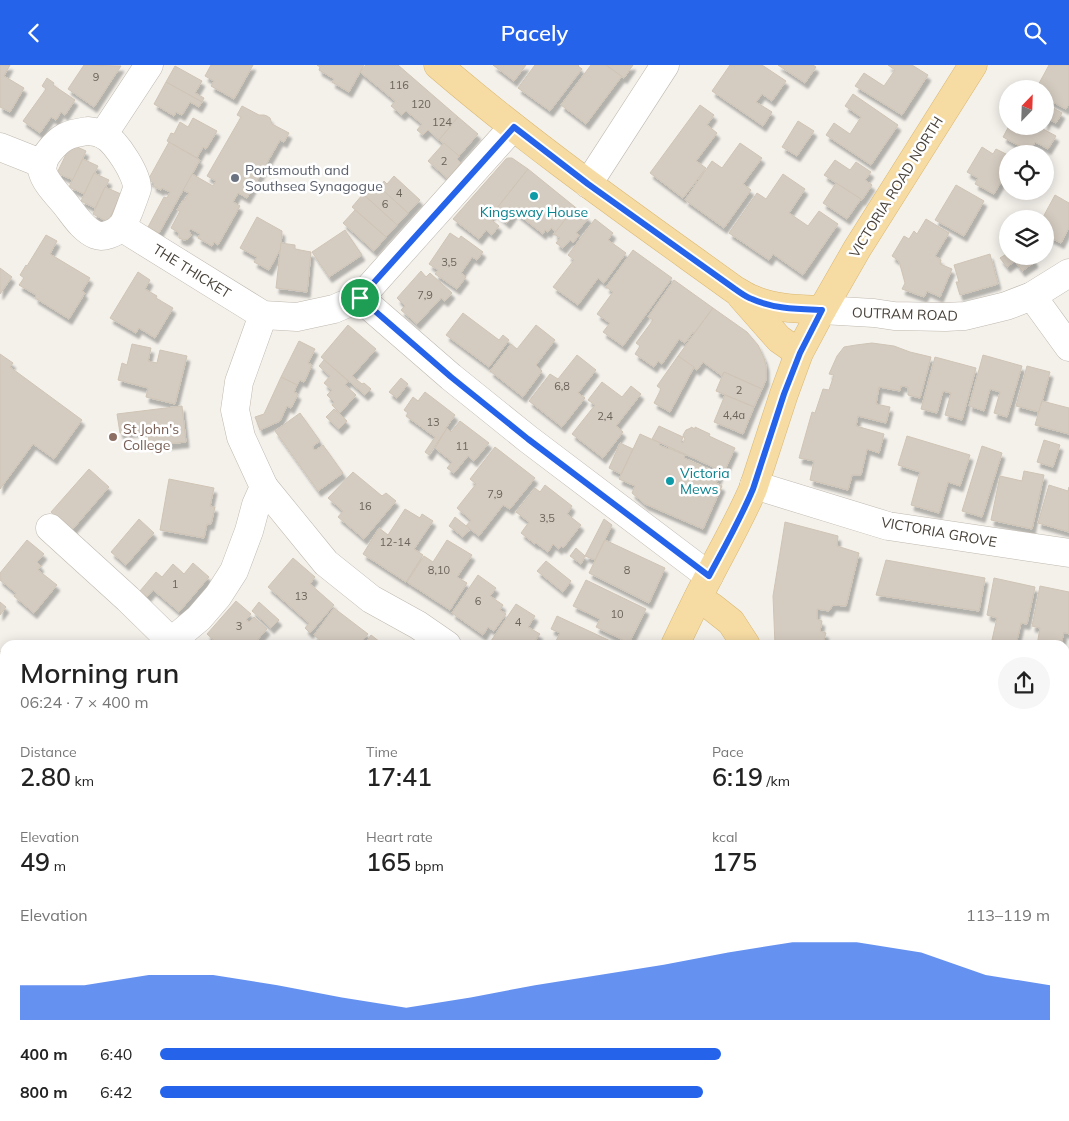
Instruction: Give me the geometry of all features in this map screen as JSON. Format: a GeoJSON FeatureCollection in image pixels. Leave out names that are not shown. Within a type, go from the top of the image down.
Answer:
{"type":"FeatureCollection","features":[{"type":"Feature","properties":{"kind":"main road"},"geometry":{"type":"LineString","coordinates":[[438,65],[588,184],[735,289],[751,299],[780,308],[822,310]]}},
{"type":"Feature","properties":{"kind":"main road","name":"VICTORIA ROAD NORTH"},"geometry":{"type":"LineString","coordinates":[[677,640],[740,518],[754,485],[775,417],[800,353],[822,310],[857,249],[973,65]]}},
{"type":"Feature","properties":{"kind":"main road"},"geometry":{"type":"LineString","coordinates":[[735,289],[779,339],[800,353]]}},
{"type":"Feature","properties":{"kind":"main road"},"geometry":{"type":"LineString","coordinates":[[703,587],[712,607],[731,622],[743,640]]}},
{"type":"Feature","properties":{"kind":"street"},"geometry":{"type":"LineString","coordinates":[[104,135],[149,65]]}},
{"type":"Feature","properties":{"kind":"street"},"geometry":{"type":"LineString","coordinates":[[588,184],[665,65]]}},
{"type":"Feature","properties":{"kind":"street"},"geometry":{"type":"LineString","coordinates":[[440,640],[418,625],[371,599],[326,563],[264,487],[241,437],[235,410],[239,382],[263,315],[297,317],[334,309],[360,298],[514,127]]}},
{"type":"Feature","properties":{"kind":"street"},"geometry":{"type":"LineString","coordinates":[[88,131],[104,135],[118,150],[131,169],[138,184],[138,189],[121,227],[111,234],[101,237],[89,231],[52,187],[42,169],[42,164],[48,153],[66,137],[88,131]]}},
{"type":"Feature","properties":{"kind":"street"},"geometry":{"type":"LineString","coordinates":[[0,147],[42,164]]}},
{"type":"Feature","properties":{"kind":"street","name":"THE THICKET"},"geometry":{"type":"LineString","coordinates":[[121,227],[263,315]]}},
{"type":"Feature","properties":{"kind":"street","name":"OUTRAM ROAD"},"geometry":{"type":"LineString","coordinates":[[822,310],[894,316],[955,317],[1006,306],[1032,296],[1069,273]]}},
{"type":"Feature","properties":{"kind":"street"},"geometry":{"type":"LineString","coordinates":[[1032,296],[1069,347]]}},
{"type":"Feature","properties":{"kind":"street"},"geometry":{"type":"LineString","coordinates":[[360,298],[451,377],[528,439],[703,587]]}},
{"type":"Feature","properties":{"kind":"street","name":"VICTORIA GROVE"},"geometry":{"type":"LineString","coordinates":[[754,485],[888,525],[1069,553]]}},
{"type":"Feature","properties":{"kind":"street"},"geometry":{"type":"LineString","coordinates":[[175,640],[218,596],[234,571],[264,487]]}},
{"type":"Feature","properties":{"kind":"street"},"geometry":{"type":"LineString","coordinates":[[50,528],[128,599],[167,640]]}},
{"type":"Feature","properties":{"kind":"building"},"geometry":{"type":"Polygon","coordinates":[[[0,65],[10,65],[4,76],[24,88],[10,112],[0,107],[0,65]]]}},
{"type":"Feature","properties":{"kind":"building"},"geometry":{"type":"Polygon","coordinates":[[[84,65],[121,66],[94,107],[68,89],[84,65]]]}},
{"type":"Feature","properties":{"kind":"building"},"geometry":{"type":"Polygon","coordinates":[[[211,65],[253,65],[234,99],[211,86],[214,81],[205,76],[211,65]]]}},
{"type":"Feature","properties":{"kind":"building"},"geometry":{"type":"Polygon","coordinates":[[[317,65],[364,65],[349,92],[332,82],[334,79],[319,70],[320,67],[317,65]]]}},
{"type":"Feature","properties":{"kind":"building"},"geometry":{"type":"Polygon","coordinates":[[[366,65],[398,65],[458,117],[439,140],[428,130],[423,135],[417,130],[422,124],[406,111],[402,115],[391,106],[395,101],[360,72],[366,65]]]}},
{"type":"Feature","properties":{"kind":"building"},"geometry":{"type":"Polygon","coordinates":[[[493,65],[526,65],[514,81],[493,65]]]}},
{"type":"Feature","properties":{"kind":"building"},"geometry":{"type":"Polygon","coordinates":[[[535,65],[579,65],[582,69],[550,111],[518,88],[535,65]]]}},
{"type":"Feature","properties":{"kind":"building"},"geometry":{"type":"Polygon","coordinates":[[[591,65],[606,65],[622,76],[586,124],[561,105],[591,65]]]}},
{"type":"Feature","properties":{"kind":"building"},"geometry":{"type":"Polygon","coordinates":[[[606,65],[633,65],[624,78],[606,65]]]}},
{"type":"Feature","properties":{"kind":"building"},"geometry":{"type":"Polygon","coordinates":[[[730,65],[762,65],[786,81],[772,101],[762,94],[756,102],[772,112],[763,126],[712,91],[730,65]]]}},
{"type":"Feature","properties":{"kind":"building"},"geometry":{"type":"Polygon","coordinates":[[[778,65],[813,65],[816,67],[805,83],[778,65]]]}},
{"type":"Feature","properties":{"kind":"building"},"geometry":{"type":"Polygon","coordinates":[[[888,65],[912,65],[928,75],[902,115],[855,86],[864,73],[884,86],[895,70],[888,65]]]}},
{"type":"Feature","properties":{"kind":"building"},"geometry":{"type":"Polygon","coordinates":[[[1049,65],[1069,65],[1069,104],[1066,109],[1054,103],[1054,80],[1041,80],[1049,65]]]}},
{"type":"Feature","properties":{"kind":"building"},"geometry":{"type":"Polygon","coordinates":[[[175,66],[202,81],[195,93],[204,98],[202,102],[166,82],[175,66]]]}},
{"type":"Feature","properties":{"kind":"building"},"geometry":{"type":"Polygon","coordinates":[[[47,78],[54,83],[53,85],[75,100],[65,115],[61,112],[56,120],[51,117],[40,133],[23,121],[46,89],[42,86],[47,78]]]}},
{"type":"Feature","properties":{"kind":"building"},"geometry":{"type":"Polygon","coordinates":[[[166,82],[202,102],[199,107],[190,102],[182,115],[176,112],[174,116],[154,104],[166,82]]]}},
{"type":"Feature","properties":{"kind":"building"},"geometry":{"type":"Polygon","coordinates":[[[853,94],[898,125],[871,165],[826,135],[834,123],[850,134],[861,117],[845,106],[853,94]]]}},
{"type":"Feature","properties":{"kind":"building"},"geometry":{"type":"Polygon","coordinates":[[[700,105],[714,115],[707,125],[717,133],[696,161],[706,168],[683,198],[650,173],[700,105]]]}},
{"type":"Feature","properties":{"kind":"building","name":"Portsmouth and Southsea Synagogue"},"geometry":{"type":"Polygon","coordinates":[[[242,106],[259,115],[267,116],[272,124],[289,133],[284,142],[280,140],[247,198],[238,193],[233,202],[240,206],[218,245],[214,242],[212,246],[198,238],[200,234],[191,229],[189,231],[191,235],[188,239],[179,238],[179,233],[171,228],[180,211],[177,210],[189,193],[183,190],[192,174],[213,186],[216,181],[207,176],[241,117],[237,115],[242,106]]]}},
{"type":"Feature","properties":{"kind":"building"},"geometry":{"type":"Polygon","coordinates":[[[1054,108],[1062,113],[1056,123],[1054,122],[1054,108]]]}},
{"type":"Feature","properties":{"kind":"building"},"geometry":{"type":"Polygon","coordinates":[[[458,117],[478,134],[459,156],[439,140],[458,117]]]}},
{"type":"Feature","properties":{"kind":"building"},"geometry":{"type":"Polygon","coordinates":[[[193,118],[217,131],[206,149],[203,147],[197,158],[167,141],[171,133],[174,134],[180,122],[188,127],[193,118]]]}},
{"type":"Feature","properties":{"kind":"building"},"geometry":{"type":"Polygon","coordinates":[[[798,121],[814,131],[797,156],[782,147],[798,121]]]}},
{"type":"Feature","properties":{"kind":"building"},"geometry":{"type":"Polygon","coordinates":[[[1004,135],[1056,136],[1050,145],[1041,145],[1035,142],[1034,145],[1017,145],[1003,137],[1004,135]]]}},
{"type":"Feature","properties":{"kind":"building"},"geometry":{"type":"Polygon","coordinates":[[[169,142],[200,160],[159,233],[148,227],[164,197],[167,198],[170,192],[153,186],[154,183],[148,180],[169,142]]]}},
{"type":"Feature","properties":{"kind":"building"},"geometry":{"type":"Polygon","coordinates":[[[444,143],[459,156],[457,159],[461,163],[448,179],[428,161],[444,143]]]}},
{"type":"Feature","properties":{"kind":"building"},"geometry":{"type":"Polygon","coordinates":[[[740,143],[762,158],[743,184],[751,190],[724,228],[685,200],[712,161],[722,168],[740,143]]]}},
{"type":"Feature","properties":{"kind":"building"},"geometry":{"type":"Polygon","coordinates":[[[71,144],[86,151],[73,180],[57,173],[71,144]]]}},
{"type":"Feature","properties":{"kind":"building"},"geometry":{"type":"Polygon","coordinates":[[[982,147],[993,154],[996,149],[999,150],[999,185],[994,194],[975,184],[978,178],[967,172],[982,147]]]}},
{"type":"Feature","properties":{"kind":"building"},"geometry":{"type":"Polygon","coordinates":[[[508,158],[512,158],[528,169],[489,218],[499,226],[492,235],[486,230],[479,239],[453,219],[508,158]]]}},
{"type":"Feature","properties":{"kind":"building"},"geometry":{"type":"Polygon","coordinates":[[[83,159],[98,166],[84,194],[69,187],[83,159]]]}},
{"type":"Feature","properties":{"kind":"building"},"geometry":{"type":"Polygon","coordinates":[[[835,160],[850,170],[856,162],[871,172],[865,180],[872,185],[862,200],[824,175],[835,160]]]}},
{"type":"Feature","properties":{"kind":"building","name":"Kingsway House"},"geometry":{"type":"Polygon","coordinates":[[[528,169],[575,207],[556,232],[551,228],[548,232],[545,230],[543,234],[515,212],[507,223],[494,212],[528,169]]]}},
{"type":"Feature","properties":{"kind":"building"},"geometry":{"type":"Polygon","coordinates":[[[94,173],[109,180],[95,208],[81,201],[94,173]]]}},
{"type":"Feature","properties":{"kind":"building"},"geometry":{"type":"Polygon","coordinates":[[[783,174],[805,189],[789,213],[808,226],[819,211],[838,224],[803,275],[773,254],[769,260],[729,233],[757,193],[766,199],[783,174]]]}},
{"type":"Feature","properties":{"kind":"building"},"geometry":{"type":"Polygon","coordinates":[[[394,176],[420,200],[408,213],[379,187],[384,181],[387,184],[394,176]]]}},
{"type":"Feature","properties":{"kind":"building"},"geometry":{"type":"Polygon","coordinates":[[[374,182],[408,213],[397,225],[363,194],[374,182]]]}},
{"type":"Feature","properties":{"kind":"building"},"geometry":{"type":"Polygon","coordinates":[[[836,183],[861,199],[847,219],[823,203],[836,183]]]}},
{"type":"Feature","properties":{"kind":"building"},"geometry":{"type":"Polygon","coordinates":[[[956,185],[984,201],[964,236],[935,220],[956,185]]]}},
{"type":"Feature","properties":{"kind":"building"},"geometry":{"type":"Polygon","coordinates":[[[105,187],[121,194],[108,222],[93,214],[105,187]]]}},
{"type":"Feature","properties":{"kind":"building"},"geometry":{"type":"Polygon","coordinates":[[[363,194],[397,225],[386,237],[352,207],[363,194]]]}},
{"type":"Feature","properties":{"kind":"building"},"geometry":{"type":"Polygon","coordinates":[[[1055,195],[1069,203],[1069,227],[1061,243],[1054,240],[1054,210],[1047,210],[1054,200],[1055,195]]]}},
{"type":"Feature","properties":{"kind":"building"},"geometry":{"type":"Polygon","coordinates":[[[575,207],[589,218],[576,233],[579,235],[573,243],[570,240],[563,248],[556,243],[560,238],[554,234],[575,207]]]}},
{"type":"Feature","properties":{"kind":"building"},"geometry":{"type":"Polygon","coordinates":[[[355,210],[386,237],[374,251],[343,223],[355,210]]]}},
{"type":"Feature","properties":{"kind":"building"},"geometry":{"type":"Polygon","coordinates":[[[257,217],[282,231],[281,248],[269,270],[254,262],[257,257],[240,248],[257,217]]]}},
{"type":"Feature","properties":{"kind":"building"},"geometry":{"type":"Polygon","coordinates":[[[595,219],[613,233],[608,240],[626,253],[604,283],[598,278],[578,305],[553,287],[574,260],[568,255],[595,219]]]}},
{"type":"Feature","properties":{"kind":"building"},"geometry":{"type":"Polygon","coordinates":[[[926,219],[949,233],[935,256],[941,260],[940,264],[952,269],[940,297],[927,291],[924,297],[902,289],[905,283],[899,261],[892,256],[904,236],[909,239],[914,231],[917,234],[926,219]]]}},
{"type":"Feature","properties":{"kind":"building"},"geometry":{"type":"Polygon","coordinates":[[[345,230],[362,255],[329,277],[312,252],[345,230]]]}},
{"type":"Feature","properties":{"kind":"building"},"geometry":{"type":"Polygon","coordinates":[[[450,233],[459,239],[461,236],[483,252],[477,260],[472,257],[461,273],[466,277],[457,289],[435,274],[438,270],[429,264],[450,233]]]}},
{"type":"Feature","properties":{"kind":"building"},"geometry":{"type":"Polygon","coordinates":[[[46,235],[57,241],[50,254],[90,278],[82,291],[85,293],[69,319],[35,298],[36,295],[19,285],[24,278],[20,275],[46,235]]]}},
{"type":"Feature","properties":{"kind":"building"},"geometry":{"type":"Polygon","coordinates":[[[281,243],[295,245],[295,249],[311,252],[307,292],[276,288],[281,243]]]}},
{"type":"Feature","properties":{"kind":"building"},"geometry":{"type":"Polygon","coordinates":[[[633,250],[672,278],[623,346],[603,332],[610,323],[597,314],[613,292],[606,287],[633,250]]]}},
{"type":"Feature","properties":{"kind":"building"},"geometry":{"type":"Polygon","coordinates":[[[990,254],[998,284],[960,295],[956,282],[959,282],[954,265],[990,254]]]}},
{"type":"Feature","properties":{"kind":"building"},"geometry":{"type":"Polygon","coordinates":[[[1018,265],[1031,265],[1022,271],[1018,265]]]}},
{"type":"Feature","properties":{"kind":"building"},"geometry":{"type":"Polygon","coordinates":[[[0,268],[12,277],[0,294],[0,268]]]}},
{"type":"Feature","properties":{"kind":"building"},"geometry":{"type":"Polygon","coordinates":[[[421,271],[426,277],[430,273],[452,293],[445,301],[441,298],[417,324],[401,310],[405,306],[397,298],[421,271]]]}},
{"type":"Feature","properties":{"kind":"building"},"geometry":{"type":"Polygon","coordinates":[[[138,272],[150,280],[145,289],[173,308],[155,338],[139,328],[136,333],[110,318],[138,272]]]}},
{"type":"Feature","properties":{"kind":"building"},"geometry":{"type":"Polygon","coordinates":[[[674,280],[713,308],[685,343],[679,339],[662,364],[658,361],[654,367],[635,354],[640,346],[636,343],[653,320],[648,317],[674,280]]]}},
{"type":"Feature","properties":{"kind":"building"},"geometry":{"type":"Polygon","coordinates":[[[713,308],[747,332],[758,345],[766,366],[766,380],[762,389],[724,372],[722,376],[703,362],[697,370],[678,356],[713,308]]]}},
{"type":"Feature","properties":{"kind":"building"},"geometry":{"type":"Polygon","coordinates":[[[463,313],[499,340],[503,335],[509,340],[489,367],[446,335],[463,313]]]}},
{"type":"Feature","properties":{"kind":"building"},"geometry":{"type":"Polygon","coordinates":[[[348,325],[376,349],[352,376],[371,389],[365,395],[321,357],[348,325]]]}},
{"type":"Feature","properties":{"kind":"building"},"geometry":{"type":"Polygon","coordinates":[[[536,325],[555,340],[536,365],[542,371],[523,397],[490,371],[511,344],[517,349],[536,325]]]}},
{"type":"Feature","properties":{"kind":"building"},"geometry":{"type":"Polygon","coordinates":[[[299,341],[315,349],[308,363],[312,365],[304,382],[300,380],[297,385],[281,377],[299,341]]]}},
{"type":"Feature","properties":{"kind":"building"},"geometry":{"type":"Polygon","coordinates":[[[872,343],[894,346],[931,357],[920,398],[908,395],[908,387],[901,386],[900,391],[879,387],[876,404],[890,407],[886,423],[858,416],[856,426],[884,434],[879,453],[867,449],[861,475],[852,475],[848,490],[810,480],[814,461],[799,458],[812,412],[815,413],[823,389],[829,390],[834,375],[829,374],[837,356],[844,347],[872,343]]]}},
{"type":"Feature","properties":{"kind":"building"},"geometry":{"type":"Polygon","coordinates":[[[132,344],[151,348],[148,361],[157,363],[160,350],[187,356],[175,404],[146,397],[148,388],[118,380],[122,363],[127,365],[132,344]]]}},
{"type":"Feature","properties":{"kind":"building"},"geometry":{"type":"Polygon","coordinates":[[[0,354],[13,363],[10,367],[82,420],[54,459],[33,444],[0,489],[0,354]]]}},
{"type":"Feature","properties":{"kind":"building"},"geometry":{"type":"Polygon","coordinates":[[[577,355],[596,370],[578,393],[585,398],[562,427],[529,401],[550,374],[558,379],[577,355]]]}},
{"type":"Feature","properties":{"kind":"building"},"geometry":{"type":"Polygon","coordinates":[[[983,355],[1022,366],[1007,417],[994,413],[1000,392],[990,389],[984,411],[969,406],[983,355]]]}},
{"type":"Feature","properties":{"kind":"building"},"geometry":{"type":"Polygon","coordinates":[[[678,356],[694,367],[670,412],[654,403],[661,389],[657,386],[678,356]]]}},
{"type":"Feature","properties":{"kind":"building"},"geometry":{"type":"Polygon","coordinates":[[[935,357],[976,368],[962,420],[945,415],[951,393],[943,391],[937,413],[921,409],[935,357]]]}},
{"type":"Feature","properties":{"kind":"building"},"geometry":{"type":"Polygon","coordinates":[[[324,360],[348,381],[345,385],[356,395],[340,413],[332,405],[334,402],[327,395],[332,390],[324,383],[330,376],[319,366],[324,360]]]}},
{"type":"Feature","properties":{"kind":"building"},"geometry":{"type":"Polygon","coordinates":[[[1027,366],[1050,372],[1039,412],[1016,406],[1027,366]]]}},
{"type":"Feature","properties":{"kind":"building"},"geometry":{"type":"Polygon","coordinates":[[[724,372],[762,389],[754,407],[716,391],[724,372]]]}},
{"type":"Feature","properties":{"kind":"building"},"geometry":{"type":"Polygon","coordinates":[[[281,377],[297,385],[294,392],[298,394],[291,408],[287,406],[280,421],[260,430],[255,417],[264,414],[281,377]]]}},
{"type":"Feature","properties":{"kind":"building"},"geometry":{"type":"Polygon","coordinates":[[[401,378],[408,384],[397,398],[389,392],[401,378]]]}},
{"type":"Feature","properties":{"kind":"building"},"geometry":{"type":"Polygon","coordinates":[[[602,382],[622,397],[631,386],[641,394],[616,426],[623,432],[603,458],[572,434],[595,405],[588,400],[602,382]]]}},
{"type":"Feature","properties":{"kind":"building"},"geometry":{"type":"Polygon","coordinates":[[[425,392],[455,415],[429,455],[425,452],[435,437],[406,416],[408,413],[404,410],[413,397],[418,401],[425,392]]]}},
{"type":"Feature","properties":{"kind":"building"},"geometry":{"type":"Polygon","coordinates":[[[725,395],[754,407],[743,434],[714,422],[725,395]]]}},
{"type":"Feature","properties":{"kind":"building"},"geometry":{"type":"Polygon","coordinates":[[[1042,401],[1069,408],[1069,434],[1035,425],[1042,401]]]}},
{"type":"Feature","properties":{"kind":"building"},"geometry":{"type":"Polygon","coordinates":[[[182,406],[186,442],[149,446],[148,430],[120,433],[117,414],[182,406]]]}},
{"type":"Feature","properties":{"kind":"building"},"geometry":{"type":"Polygon","coordinates":[[[334,409],[347,421],[339,429],[326,417],[334,409]]]}},
{"type":"Feature","properties":{"kind":"building"},"geometry":{"type":"Polygon","coordinates":[[[300,413],[320,441],[313,446],[313,449],[316,450],[323,445],[343,473],[318,491],[275,431],[300,413]]]}},
{"type":"Feature","properties":{"kind":"building"},"geometry":{"type":"Polygon","coordinates":[[[460,421],[489,443],[474,461],[468,456],[454,473],[447,468],[452,462],[435,448],[447,428],[451,432],[460,421]]]}},
{"type":"Feature","properties":{"kind":"building"},"geometry":{"type":"Polygon","coordinates":[[[659,426],[683,437],[681,442],[683,443],[685,440],[683,435],[686,430],[691,427],[695,429],[695,427],[735,448],[724,472],[652,439],[659,426]]]}},
{"type":"Feature","properties":{"kind":"building","name":"Victoria Mews"},"geometry":{"type":"Polygon","coordinates":[[[640,434],[660,443],[659,445],[685,455],[684,458],[720,474],[716,483],[722,486],[703,529],[645,504],[632,493],[635,486],[619,479],[640,434]]]}},
{"type":"Feature","properties":{"kind":"building"},"geometry":{"type":"Polygon","coordinates":[[[907,436],[970,455],[960,486],[948,482],[939,513],[911,505],[920,472],[898,465],[907,436]]]}},
{"type":"Feature","properties":{"kind":"building"},"geometry":{"type":"Polygon","coordinates":[[[1044,440],[1060,445],[1053,467],[1037,462],[1044,440]]]}},
{"type":"Feature","properties":{"kind":"building"},"geometry":{"type":"Polygon","coordinates":[[[620,443],[633,449],[621,474],[609,468],[620,443]]]}},
{"type":"Feature","properties":{"kind":"building"},"geometry":{"type":"Polygon","coordinates":[[[982,446],[1002,453],[982,517],[962,511],[982,446]]]}},
{"type":"Feature","properties":{"kind":"building"},"geometry":{"type":"Polygon","coordinates":[[[495,447],[535,478],[510,509],[503,505],[479,536],[466,526],[471,520],[457,508],[476,484],[470,479],[495,447]]]}},
{"type":"Feature","properties":{"kind":"building"},"geometry":{"type":"Polygon","coordinates":[[[89,469],[109,487],[72,530],[51,512],[89,469]]]}},
{"type":"Feature","properties":{"kind":"building"},"geometry":{"type":"Polygon","coordinates":[[[1024,471],[1044,475],[1032,529],[991,520],[1000,476],[1022,481],[1024,471]]]}},
{"type":"Feature","properties":{"kind":"building"},"geometry":{"type":"Polygon","coordinates":[[[353,472],[382,496],[386,493],[396,501],[364,539],[338,517],[343,511],[328,498],[353,472]]]}},
{"type":"Feature","properties":{"kind":"building"},"geometry":{"type":"Polygon","coordinates":[[[169,479],[214,488],[210,506],[215,507],[211,524],[207,524],[204,538],[160,530],[169,479]]]}},
{"type":"Feature","properties":{"kind":"building"},"geometry":{"type":"Polygon","coordinates":[[[545,485],[572,506],[567,514],[581,525],[563,548],[561,546],[559,549],[553,544],[548,552],[521,533],[529,522],[516,512],[535,488],[540,492],[545,485]]]}},
{"type":"Feature","properties":{"kind":"building"},"geometry":{"type":"Polygon","coordinates":[[[1049,485],[1068,491],[1069,487],[1069,532],[1038,523],[1049,485]]]}},
{"type":"Feature","properties":{"kind":"building"},"geometry":{"type":"Polygon","coordinates":[[[405,509],[420,518],[422,514],[433,521],[414,549],[423,555],[406,582],[363,554],[379,528],[388,535],[405,509]]]}},
{"type":"Feature","properties":{"kind":"building"},"geometry":{"type":"Polygon","coordinates":[[[455,517],[470,529],[463,537],[449,526],[455,517]]]}},
{"type":"Feature","properties":{"kind":"building"},"geometry":{"type":"Polygon","coordinates":[[[139,519],[154,533],[126,565],[111,552],[139,519]]]}},
{"type":"Feature","properties":{"kind":"building"},"geometry":{"type":"Polygon","coordinates":[[[604,519],[612,525],[595,560],[585,556],[604,519]]]}},
{"type":"Feature","properties":{"kind":"building"},"geometry":{"type":"Polygon","coordinates":[[[785,522],[838,536],[837,546],[859,553],[846,606],[833,605],[829,611],[817,609],[817,619],[822,621],[820,631],[826,633],[824,640],[775,640],[773,596],[785,522]]]}},
{"type":"Feature","properties":{"kind":"building"},"geometry":{"type":"Polygon","coordinates":[[[27,540],[44,554],[37,562],[41,566],[38,570],[57,585],[34,613],[14,596],[16,593],[0,580],[0,573],[27,540]]]}},
{"type":"Feature","properties":{"kind":"building"},"geometry":{"type":"Polygon","coordinates":[[[447,540],[472,555],[457,577],[467,583],[450,610],[407,582],[424,556],[433,562],[447,540]]]}},
{"type":"Feature","properties":{"kind":"building"},"geometry":{"type":"Polygon","coordinates":[[[605,540],[665,568],[649,603],[589,573],[605,540]]]}},
{"type":"Feature","properties":{"kind":"building"},"geometry":{"type":"Polygon","coordinates":[[[576,548],[585,556],[581,564],[570,556],[576,548]]]}},
{"type":"Feature","properties":{"kind":"building"},"geometry":{"type":"Polygon","coordinates":[[[293,558],[315,577],[310,584],[334,605],[310,633],[305,628],[309,623],[268,587],[293,558]]]}},
{"type":"Feature","properties":{"kind":"building"},"geometry":{"type":"Polygon","coordinates":[[[886,560],[985,578],[979,611],[876,595],[886,560]]]}},
{"type":"Feature","properties":{"kind":"building"},"geometry":{"type":"Polygon","coordinates":[[[546,561],[571,581],[563,592],[537,571],[546,561]]]}},
{"type":"Feature","properties":{"kind":"building"},"geometry":{"type":"Polygon","coordinates":[[[193,563],[209,577],[179,612],[153,590],[147,597],[140,591],[156,572],[162,577],[173,564],[184,574],[193,563]]]}},
{"type":"Feature","properties":{"kind":"building"},"geometry":{"type":"Polygon","coordinates":[[[478,575],[496,588],[490,596],[503,605],[500,610],[506,614],[494,631],[488,627],[483,635],[452,613],[478,575]]]}},
{"type":"Feature","properties":{"kind":"building"},"geometry":{"type":"Polygon","coordinates":[[[994,578],[1035,587],[1027,624],[1021,623],[1017,640],[992,640],[997,618],[987,615],[994,578]]]}},
{"type":"Feature","properties":{"kind":"building"},"geometry":{"type":"Polygon","coordinates":[[[586,580],[646,609],[630,640],[623,640],[596,627],[600,619],[573,606],[586,580]]]}},
{"type":"Feature","properties":{"kind":"building"},"geometry":{"type":"Polygon","coordinates":[[[1040,586],[1069,592],[1069,634],[1064,632],[1062,640],[1038,640],[1040,628],[1032,626],[1040,586]]]}},
{"type":"Feature","properties":{"kind":"building"},"geometry":{"type":"Polygon","coordinates":[[[236,601],[251,614],[246,620],[249,622],[254,617],[267,629],[257,640],[214,640],[207,634],[236,601]]]}},
{"type":"Feature","properties":{"kind":"building"},"geometry":{"type":"Polygon","coordinates":[[[0,602],[6,607],[0,615],[0,602]]]}},
{"type":"Feature","properties":{"kind":"building"},"geometry":{"type":"Polygon","coordinates":[[[259,602],[279,620],[271,628],[252,611],[259,602]]]}},
{"type":"Feature","properties":{"kind":"building"},"geometry":{"type":"Polygon","coordinates":[[[516,604],[535,616],[528,627],[540,634],[536,640],[492,640],[516,604]]]}},
{"type":"Feature","properties":{"kind":"building"},"geometry":{"type":"Polygon","coordinates":[[[334,608],[368,634],[363,640],[320,640],[314,635],[334,608]]]}},
{"type":"Feature","properties":{"kind":"building"},"geometry":{"type":"Polygon","coordinates":[[[557,616],[608,640],[556,640],[560,633],[551,629],[557,616]]]}},
{"type":"Feature","properties":{"kind":"building"},"geometry":{"type":"Polygon","coordinates":[[[371,635],[378,640],[368,640],[371,635]]]}},
{"type":"Feature","properties":{"kind":"place","name":"Portsmouth and Southsea Synagogue"},"geometry":{"type":"Point","coordinates":[235,178]}},
{"type":"Feature","properties":{"kind":"place","name":"Kingsway House"},"geometry":{"type":"Point","coordinates":[534,196]}},
{"type":"Feature","properties":{"kind":"place","name":"St John's College"},"geometry":{"type":"Point","coordinates":[113,437]}},
{"type":"Feature","properties":{"kind":"place","name":"Victoria Mews"},"geometry":{"type":"Point","coordinates":[670,481]}},
{"type":"Feature","properties":{"kind":"route"},"geometry":{"type":"LineString","coordinates":[[514,127],[588,184],[751,299],[780,308],[822,310],[800,353],[775,417],[747,504],[709,576],[528,439],[451,377],[360,298],[514,127]]}}]}
